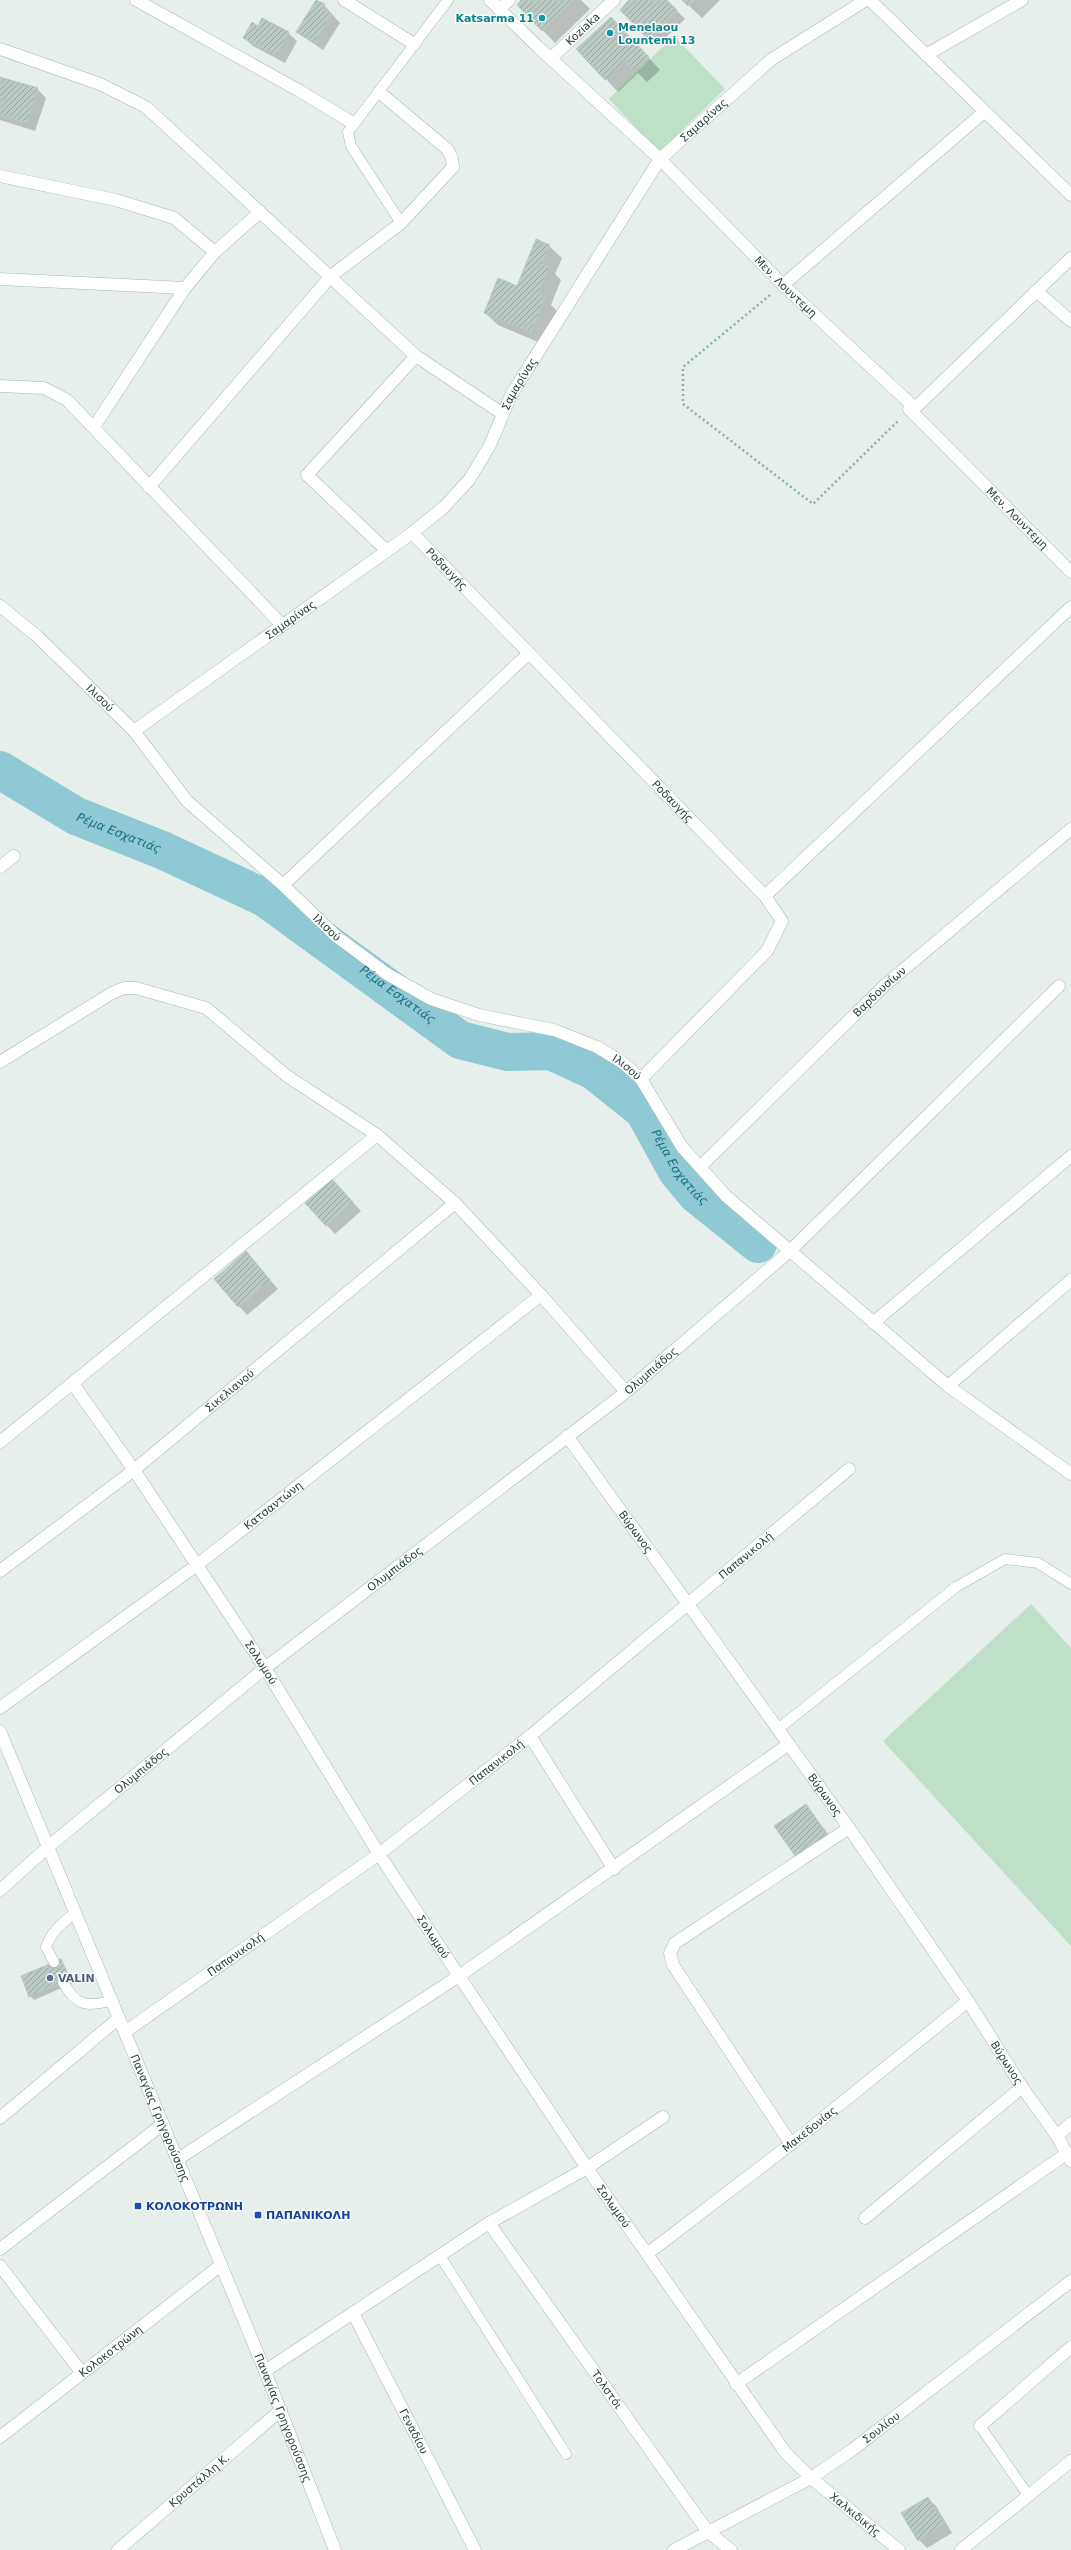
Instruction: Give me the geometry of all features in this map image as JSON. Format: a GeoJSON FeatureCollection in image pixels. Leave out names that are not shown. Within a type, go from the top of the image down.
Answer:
{"type":"FeatureCollection","features":[{"type":"Feature","properties":{"kind":"street"},"geometry":{"type":"LineString","coordinates":[[136,0],[298,90],[353,124]]}},
{"type":"Feature","properties":{"kind":"street"},"geometry":{"type":"LineString","coordinates":[[344,0],[414,44]]}},
{"type":"Feature","properties":{"kind":"street","name":"Μεν. Λουντεμη"},"geometry":{"type":"LineString","coordinates":[[490,0],[505,4],[551,58],[660,159],[783,285],[912,408],[1071,572]]}},
{"type":"Feature","properties":{"kind":"street","name":"Koziaka"},"geometry":{"type":"LineString","coordinates":[[551,58],[614,0]]}},
{"type":"Feature","properties":{"kind":"street","name":"Σαμαρίνας"},"geometry":{"type":"LineString","coordinates":[[134,731],[412,533],[444,507],[469,480],[490,445],[511,395],[660,159],[772,59],[866,0]]}},
{"type":"Feature","properties":{"kind":"street"},"geometry":{"type":"LineString","coordinates":[[870,0],[1071,195]]}},
{"type":"Feature","properties":{"kind":"street"},"geometry":{"type":"LineString","coordinates":[[926,55],[1022,0]]}},
{"type":"Feature","properties":{"kind":"street"},"geometry":{"type":"LineString","coordinates":[[0,49],[100,84],[146,106],[416,356],[503,414]]}},
{"type":"Feature","properties":{"kind":"street"},"geometry":{"type":"LineString","coordinates":[[149,487],[331,276],[401,224],[453,167],[452,158],[448,149],[379,92]]}},
{"type":"Feature","properties":{"kind":"street"},"geometry":{"type":"LineString","coordinates":[[783,285],[984,112]]}},
{"type":"Feature","properties":{"kind":"street"},"geometry":{"type":"LineString","coordinates":[[0,176],[116,200],[174,218],[215,252]]}},
{"type":"Feature","properties":{"kind":"street"},"geometry":{"type":"LineString","coordinates":[[94,427],[184,288],[215,252],[260,212]]}},
{"type":"Feature","properties":{"kind":"street"},"geometry":{"type":"LineString","coordinates":[[912,408],[1071,258]]}},
{"type":"Feature","properties":{"kind":"street"},"geometry":{"type":"LineString","coordinates":[[0,278],[184,288]]}},
{"type":"Feature","properties":{"kind":"street"},"geometry":{"type":"LineString","coordinates":[[1036,290],[1071,321]]}},
{"type":"Feature","properties":{"kind":"street"},"geometry":{"type":"LineString","coordinates":[[387,551],[308,475],[416,356]]}},
{"type":"Feature","properties":{"kind":"street"},"geometry":{"type":"LineString","coordinates":[[0,386],[44,388],[67,400],[282,626]]}},
{"type":"Feature","properties":{"kind":"street","name":"Ροδαυγής"},"geometry":{"type":"LineString","coordinates":[[412,533],[765,896],[782,921],[766,951],[641,1079]]}},
{"type":"Feature","properties":{"kind":"street","name":"Ιλισού"},"geometry":{"type":"LineString","coordinates":[[0,606],[37,636],[134,731],[187,801],[283,885],[336,936],[387,974],[432,999],[479,1015],[554,1030],[597,1048],[622,1062],[641,1079],[682,1147],[726,1196],[791,1250],[873,1323],[948,1386],[1071,1474]]}},
{"type":"Feature","properties":{"kind":"street"},"geometry":{"type":"LineString","coordinates":[[765,896],[1071,607]]}},
{"type":"Feature","properties":{"kind":"street"},"geometry":{"type":"LineString","coordinates":[[283,885],[528,654]]}},
{"type":"Feature","properties":{"kind":"street","name":"Βαρδουσίων"},"geometry":{"type":"LineString","coordinates":[[700,1167],[886,985],[1071,829]]}},
{"type":"Feature","properties":{"kind":"street"},"geometry":{"type":"LineString","coordinates":[[0,867],[14,856]]}},
{"type":"Feature","properties":{"kind":"street","name":"Ολυμπιάδος"},"geometry":{"type":"LineString","coordinates":[[0,1890],[48,1847],[265,1668],[626,1392],[791,1250],[1059,986]]}},
{"type":"Feature","properties":{"kind":"street"},"geometry":{"type":"LineString","coordinates":[[0,1062],[112,993],[124,988],[136,988],[206,1008],[287,1076],[377,1135],[454,1203],[541,1295],[626,1392]]}},
{"type":"Feature","properties":{"kind":"street"},"geometry":{"type":"LineString","coordinates":[[0,1442],[377,1135]]}},
{"type":"Feature","properties":{"kind":"street"},"geometry":{"type":"LineString","coordinates":[[873,1323],[1071,1156]]}},
{"type":"Feature","properties":{"kind":"street","name":"Σικελιανού"},"geometry":{"type":"LineString","coordinates":[[0,1571],[134,1470],[454,1203]]}},
{"type":"Feature","properties":{"kind":"street"},"geometry":{"type":"LineString","coordinates":[[948,1386],[1071,1280]]}},
{"type":"Feature","properties":{"kind":"street","name":"Κατσαντώνη"},"geometry":{"type":"LineString","coordinates":[[0,1708],[197,1564],[541,1295]]}},
{"type":"Feature","properties":{"kind":"street","name":"Σολωμού"},"geometry":{"type":"LineString","coordinates":[[73,1384],[134,1470],[197,1564],[265,1668],[379,1854],[587,2168],[784,2452],[811,2478]]}},
{"type":"Feature","properties":{"kind":"street","name":"Βύρωνος"},"geometry":{"type":"LineString","coordinates":[[567,1436],[849,1828],[968,2001],[1022,2087],[1057,2136],[1069,2157]]}},
{"type":"Feature","properties":{"kind":"street","name":"Παπανικολή"},"geometry":{"type":"LineString","coordinates":[[124,2032],[379,1854],[530,1736],[687,1603],[849,1469]]}},
{"type":"Feature","properties":{"kind":"street","name":"Παναγίας Γρηγορούσσης"},"geometry":{"type":"LineString","coordinates":[[1,1735],[265,2371],[335,2550]]}},
{"type":"Feature","properties":{"kind":"street"},"geometry":{"type":"LineString","coordinates":[[530,1736],[614,1869]]}},
{"type":"Feature","properties":{"kind":"street"},"geometry":{"type":"LineString","coordinates":[[178,2160],[459,1976],[614,1869],[789,1744]]}},
{"type":"Feature","properties":{"kind":"street"},"geometry":{"type":"LineString","coordinates":[[791,2144],[673,1965],[670,1953],[676,1943],[849,1828]]}},
{"type":"Feature","properties":{"kind":"street","name":"Μακεδονίας"},"geometry":{"type":"LineString","coordinates":[[647,2254],[791,2144],[968,2001]]}},
{"type":"Feature","properties":{"kind":"street"},"geometry":{"type":"LineString","coordinates":[[0,2118],[118,2018]]}},
{"type":"Feature","properties":{"kind":"street"},"geometry":{"type":"LineString","coordinates":[[865,2218],[1022,2087]]}},
{"type":"Feature","properties":{"kind":"street"},"geometry":{"type":"LineString","coordinates":[[265,2371],[489,2223],[587,2168],[663,2117]]}},
{"type":"Feature","properties":{"kind":"street"},"geometry":{"type":"LineString","coordinates":[[1057,2136],[1071,2123]]}},
{"type":"Feature","properties":{"kind":"street"},"geometry":{"type":"LineString","coordinates":[[0,2250],[163,2124]]}},
{"type":"Feature","properties":{"kind":"street"},"geometry":{"type":"LineString","coordinates":[[736,2384],[1069,2157]]}},
{"type":"Feature","properties":{"kind":"street","name":"Τολστόι"},"geometry":{"type":"LineString","coordinates":[[489,2223],[708,2532],[731,2550]]}},
{"type":"Feature","properties":{"kind":"street","name":"Κολοκοτρώνη"},"geometry":{"type":"LineString","coordinates":[[0,2437],[221,2265]]}},
{"type":"Feature","properties":{"kind":"street"},"geometry":{"type":"LineString","coordinates":[[0,2266],[82,2373]]}},
{"type":"Feature","properties":{"kind":"street","name":"Σουλίου"},"geometry":{"type":"LineString","coordinates":[[674,2550],[811,2478],[852,2450],[1071,2280]]}},
{"type":"Feature","properties":{"kind":"street","name":"Γεναδίου"},"geometry":{"type":"LineString","coordinates":[[353,2313],[475,2550]]}},
{"type":"Feature","properties":{"kind":"street"},"geometry":{"type":"LineString","coordinates":[[980,2426],[1071,2347]]}},
{"type":"Feature","properties":{"kind":"street","name":"Κρυστάλλη Κ."},"geometry":{"type":"LineString","coordinates":[[118,2550],[280,2410]]}},
{"type":"Feature","properties":{"kind":"street"},"geometry":{"type":"LineString","coordinates":[[960,2550],[1071,2461]]}},
{"type":"Feature","properties":{"kind":"street","name":"Χαλκιδικής"},"geometry":{"type":"LineString","coordinates":[[811,2478],[899,2550]]}},
{"type":"Feature","properties":{"kind":"lane"},"geometry":{"type":"LineString","coordinates":[[401,224],[351,146],[348,132],[448,0]]}},
{"type":"Feature","properties":{"kind":"lane"},"geometry":{"type":"LineString","coordinates":[[778,1729],[956,1587],[1004,1559],[1038,1563],[1071,1584]]}},
{"type":"Feature","properties":{"kind":"lane"},"geometry":{"type":"LineString","coordinates":[[54,1962],[46,1947],[50,1937],[60,1924],[75,1913]]}},
{"type":"Feature","properties":{"kind":"lane"},"geometry":{"type":"LineString","coordinates":[[63,1982],[71,1997],[80,2002],[95,2005],[111,2001]]}},
{"type":"Feature","properties":{"kind":"lane"},"geometry":{"type":"LineString","coordinates":[[440,2256],[566,2454]]}},
{"type":"Feature","properties":{"kind":"lane"},"geometry":{"type":"LineString","coordinates":[[980,2426],[1028,2495]]}},
{"type":"Feature","properties":{"kind":"path"},"geometry":{"type":"LineString","coordinates":[[783,285],[682,367],[683,404],[813,504],[912,408]]}},
{"type":"Feature","properties":{"kind":"green space"},"geometry":{"type":"Polygon","coordinates":[[[674,36],[725,89],[659,152],[609,99],[674,36]]]}},
{"type":"Feature","properties":{"kind":"green space"},"geometry":{"type":"Polygon","coordinates":[[[1031,1604],[1071,1648],[1071,1946],[883,1741],[1031,1604]]]}},
{"type":"Feature","properties":{"kind":"building"},"geometry":{"type":"Polygon","coordinates":[[[316,0],[325,4],[322,8],[332,14],[314,43],[296,32],[316,0]]]}},
{"type":"Feature","properties":{"kind":"building","name":"Katsarma 11"},"geometry":{"type":"Polygon","coordinates":[[[521,0],[573,0],[542,31],[517,5],[521,0]]]}},
{"type":"Feature","properties":{"kind":"building"},"geometry":{"type":"Polygon","coordinates":[[[629,0],[667,0],[677,10],[648,39],[620,10],[629,0]]]}},
{"type":"Feature","properties":{"kind":"building"},"geometry":{"type":"Polygon","coordinates":[[[682,0],[695,0],[688,6],[682,0]]]}},
{"type":"Feature","properties":{"kind":"building","name":"Menelaou Lountemi 13"},"geometry":{"type":"Polygon","coordinates":[[[611,17],[649,57],[634,70],[625,61],[605,80],[576,49],[611,17]]]}},
{"type":"Feature","properties":{"kind":"building"},"geometry":{"type":"Polygon","coordinates":[[[262,18],[289,32],[276,56],[243,38],[252,22],[258,26],[262,18]]]}},
{"type":"Feature","properties":{"kind":"building"},"geometry":{"type":"Polygon","coordinates":[[[0,77],[38,88],[27,123],[0,115],[0,77]]]}},
{"type":"Feature","properties":{"kind":"building"},"geometry":{"type":"Polygon","coordinates":[[[536,239],[550,245],[542,264],[549,267],[538,294],[545,297],[531,332],[484,313],[498,278],[517,286],[536,239]]]}},
{"type":"Feature","properties":{"kind":"building"},"geometry":{"type":"Polygon","coordinates":[[[332,1179],[353,1202],[326,1226],[305,1203],[332,1179]]]}},
{"type":"Feature","properties":{"kind":"building"},"geometry":{"type":"Polygon","coordinates":[[[246,1251],[270,1280],[238,1307],[214,1279],[246,1251]]]}},
{"type":"Feature","properties":{"kind":"building"},"geometry":{"type":"Polygon","coordinates":[[[806,1804],[827,1834],[796,1857],[774,1826],[806,1804]]]}},
{"type":"Feature","properties":{"kind":"building"},"geometry":{"type":"Polygon","coordinates":[[[61,1959],[70,1979],[29,1997],[21,1976],[61,1959]]]}},
{"type":"Feature","properties":{"kind":"building"},"geometry":{"type":"Polygon","coordinates":[[[928,2497],[945,2524],[918,2541],[901,2513],[928,2497]]]}},
{"type":"Feature","properties":{"kind":"waterway","name":"Ρέμα Εσχατιάς"},"geometry":{"type":"LineString","coordinates":[[0,770],[76,816],[162,850],[265,898],[460,1040],[508,1052],[551,1051],[594,1071],[644,1111],[677,1171],[697,1195],[758,1244]]}},
{"type":"Feature","properties":{"kind":"place","name":"Katsarma 11"},"geometry":{"type":"Point","coordinates":[542,18]}},
{"type":"Feature","properties":{"kind":"place","name":"Menelaou Lountemi 13"},"geometry":{"type":"Point","coordinates":[610,33]}},
{"type":"Feature","properties":{"kind":"place","name":"VALIN"},"geometry":{"type":"Point","coordinates":[50,1978]}},
{"type":"Feature","properties":{"kind":"place","name":"ΚΟΛΟΚΟΤΡΩΝΗ"},"geometry":{"type":"Point","coordinates":[138,2206]}},
{"type":"Feature","properties":{"kind":"place","name":"ΠΑΠΑΝΙΚΟΛΗ"},"geometry":{"type":"Point","coordinates":[258,2215]}}]}
